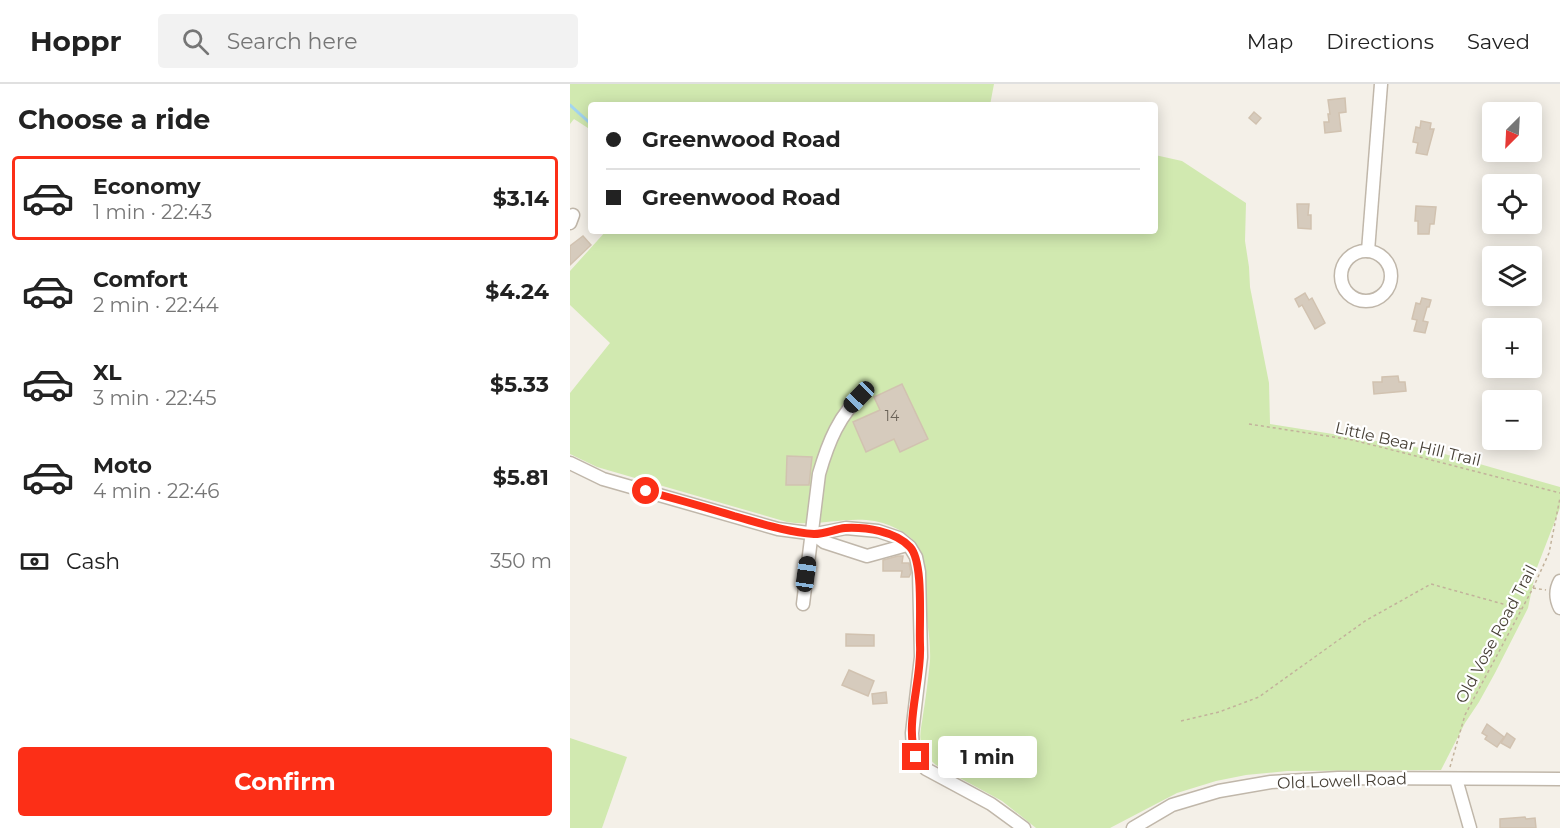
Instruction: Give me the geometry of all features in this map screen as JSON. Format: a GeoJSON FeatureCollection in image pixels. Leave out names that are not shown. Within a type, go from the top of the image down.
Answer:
{"type":"FeatureCollection","features":[{"type":"Feature","properties":{"kind":"street"},"geometry":{"type":"LineString","coordinates":[[1368,251],[1381,84]]}},
{"type":"Feature","properties":{"kind":"street"},"geometry":{"type":"LineString","coordinates":[[1368,251],[1378,254],[1386,261],[1390,270],[1390,281],[1386,290],[1378,297],[1363,300],[1353,297],[1346,290],[1341,276],[1343,266],[1349,258],[1358,252],[1368,251]]}},
{"type":"Feature","properties":{"kind":"street"},"geometry":{"type":"LineString","coordinates":[[803,604],[819,474],[825,453],[843,414],[865,392]]}},
{"type":"Feature","properties":{"kind":"street"},"geometry":{"type":"LineString","coordinates":[[570,463],[603,479],[778,529],[812,533],[846,528],[878,531],[899,538],[916,557],[919,572],[921,657],[912,733],[916,757],[926,770],[991,804],[1024,828]]}},
{"type":"Feature","properties":{"kind":"street"},"geometry":{"type":"LineString","coordinates":[[812,533],[824,542],[867,556],[907,545]]}},
{"type":"Feature","properties":{"kind":"street"},"geometry":{"type":"LineString","coordinates":[[1558,586],[1556,599],[1560,608]]}},
{"type":"Feature","properties":{"kind":"street","name":"Old Lowell Road"},"geometry":{"type":"LineString","coordinates":[[1133,828],[1172,806],[1198,797],[1271,782],[1338,778],[1560,779]]}},
{"type":"Feature","properties":{"kind":"street"},"geometry":{"type":"LineString","coordinates":[[1452,779],[1470,828]]}},
{"type":"Feature","properties":{"kind":"path","name":"Little Bear Hill Trail"},"geometry":{"type":"LineString","coordinates":[[1249,424],[1353,441],[1560,493]]}},
{"type":"Feature","properties":{"kind":"path","name":"Old Vose Road Trail"},"geometry":{"type":"LineString","coordinates":[[1452,779],[1454,748],[1465,715],[1533,588],[1549,553],[1560,498]]}},
{"type":"Feature","properties":{"kind":"path"},"geometry":{"type":"LineString","coordinates":[[1181,721],[1218,712],[1259,697],[1365,621],[1431,584],[1521,609]]}},
{"type":"Feature","properties":{"kind":"path"},"geometry":{"type":"LineString","coordinates":[[1533,588],[1558,586]]}},
{"type":"Feature","properties":{"kind":"green space"},"geometry":{"type":"Polygon","coordinates":[[[570,84],[994,84],[991,102],[588,102],[588,128],[574,119],[570,124],[570,84]]]}},
{"type":"Feature","properties":{"kind":"green space"},"geometry":{"type":"Polygon","coordinates":[[[1158,156],[1182,161],[1246,203],[1245,241],[1250,287],[1269,383],[1270,424],[1427,449],[1560,487],[1560,508],[1536,570],[1528,608],[1441,770],[1287,771],[1246,775],[1177,793],[1110,828],[1036,828],[1002,801],[936,765],[923,749],[920,733],[930,661],[930,645],[924,564],[922,555],[912,539],[891,526],[866,520],[787,522],[597,467],[570,454],[570,393],[610,343],[570,305],[570,271],[603,234],[1158,234],[1158,156]]]}},
{"type":"Feature","properties":{"kind":"green space"},"geometry":{"type":"Polygon","coordinates":[[[570,738],[627,757],[602,828],[570,828],[570,738]]]}},
{"type":"Feature","properties":{"kind":"building"},"geometry":{"type":"Polygon","coordinates":[[[1345,98],[1346,112],[1339,113],[1341,131],[1325,133],[1324,122],[1329,122],[1328,114],[1330,114],[1328,100],[1345,98]]]}},
{"type":"Feature","properties":{"kind":"building"},"geometry":{"type":"Polygon","coordinates":[[[1254,112],[1261,118],[1256,124],[1249,118],[1254,112]]]}},
{"type":"Feature","properties":{"kind":"building"},"geometry":{"type":"Polygon","coordinates":[[[1421,121],[1431,123],[1430,129],[1434,129],[1427,155],[1416,153],[1418,143],[1413,142],[1416,127],[1420,128],[1421,121]]]}},
{"type":"Feature","properties":{"kind":"building"},"geometry":{"type":"Polygon","coordinates":[[[1297,204],[1309,204],[1308,215],[1311,215],[1311,229],[1298,228],[1297,204]]]}},
{"type":"Feature","properties":{"kind":"building"},"geometry":{"type":"Polygon","coordinates":[[[1416,206],[1436,207],[1434,224],[1430,224],[1429,234],[1418,234],[1418,221],[1415,221],[1416,206]]]}},
{"type":"Feature","properties":{"kind":"building"},"geometry":{"type":"Polygon","coordinates":[[[583,236],[591,245],[570,265],[570,246],[583,236]]]}},
{"type":"Feature","properties":{"kind":"building"},"geometry":{"type":"Polygon","coordinates":[[[1305,293],[1309,300],[1312,298],[1325,323],[1315,329],[1302,305],[1299,307],[1295,299],[1305,293]]]}},
{"type":"Feature","properties":{"kind":"building"},"geometry":{"type":"Polygon","coordinates":[[[1422,298],[1431,300],[1423,321],[1428,322],[1425,333],[1414,331],[1417,320],[1412,319],[1416,303],[1420,304],[1422,298]]]}},
{"type":"Feature","properties":{"kind":"building"},"geometry":{"type":"Polygon","coordinates":[[[1398,376],[1399,382],[1405,382],[1406,391],[1374,394],[1373,382],[1382,382],[1382,377],[1398,376]]]}},
{"type":"Feature","properties":{"kind":"building"},"geometry":{"type":"Polygon","coordinates":[[[902,384],[928,439],[900,452],[894,439],[866,452],[853,422],[880,410],[874,397],[902,384]]]}},
{"type":"Feature","properties":{"kind":"building"},"geometry":{"type":"Polygon","coordinates":[[[787,456],[812,457],[809,485],[786,485],[787,456]]]}},
{"type":"Feature","properties":{"kind":"building"},"geometry":{"type":"Polygon","coordinates":[[[903,556],[902,563],[909,563],[911,573],[909,577],[901,577],[902,571],[883,571],[883,560],[903,556]]]}},
{"type":"Feature","properties":{"kind":"building"},"geometry":{"type":"Polygon","coordinates":[[[846,634],[874,635],[874,646],[846,646],[846,634]]]}},
{"type":"Feature","properties":{"kind":"building"},"geometry":{"type":"Polygon","coordinates":[[[849,670],[874,681],[868,696],[842,685],[849,670]]]}},
{"type":"Feature","properties":{"kind":"building"},"geometry":{"type":"Polygon","coordinates":[[[886,692],[887,703],[873,704],[872,694],[886,692]]]}},
{"type":"Feature","properties":{"kind":"building"},"geometry":{"type":"Polygon","coordinates":[[[1487,724],[1504,737],[1497,747],[1485,739],[1487,736],[1482,733],[1487,724]]]}},
{"type":"Feature","properties":{"kind":"building"},"geometry":{"type":"Polygon","coordinates":[[[1507,733],[1515,739],[1510,748],[1501,743],[1507,733]]]}},
{"type":"Feature","properties":{"kind":"building"},"geometry":{"type":"Polygon","coordinates":[[[1525,817],[1526,819],[1535,818],[1536,828],[1500,828],[1500,819],[1525,817]]]}},
{"type":"Feature","properties":{"kind":"waterway"},"geometry":{"type":"LineString","coordinates":[[570,105],[588,121]]}},
{"type":"Feature","properties":{"kind":"route"},"geometry":{"type":"LineString","coordinates":[[646,491],[778,529],[816,534],[846,528],[878,531],[899,538],[910,547],[916,557],[919,572],[921,657],[912,733],[916,757]]}}]}
